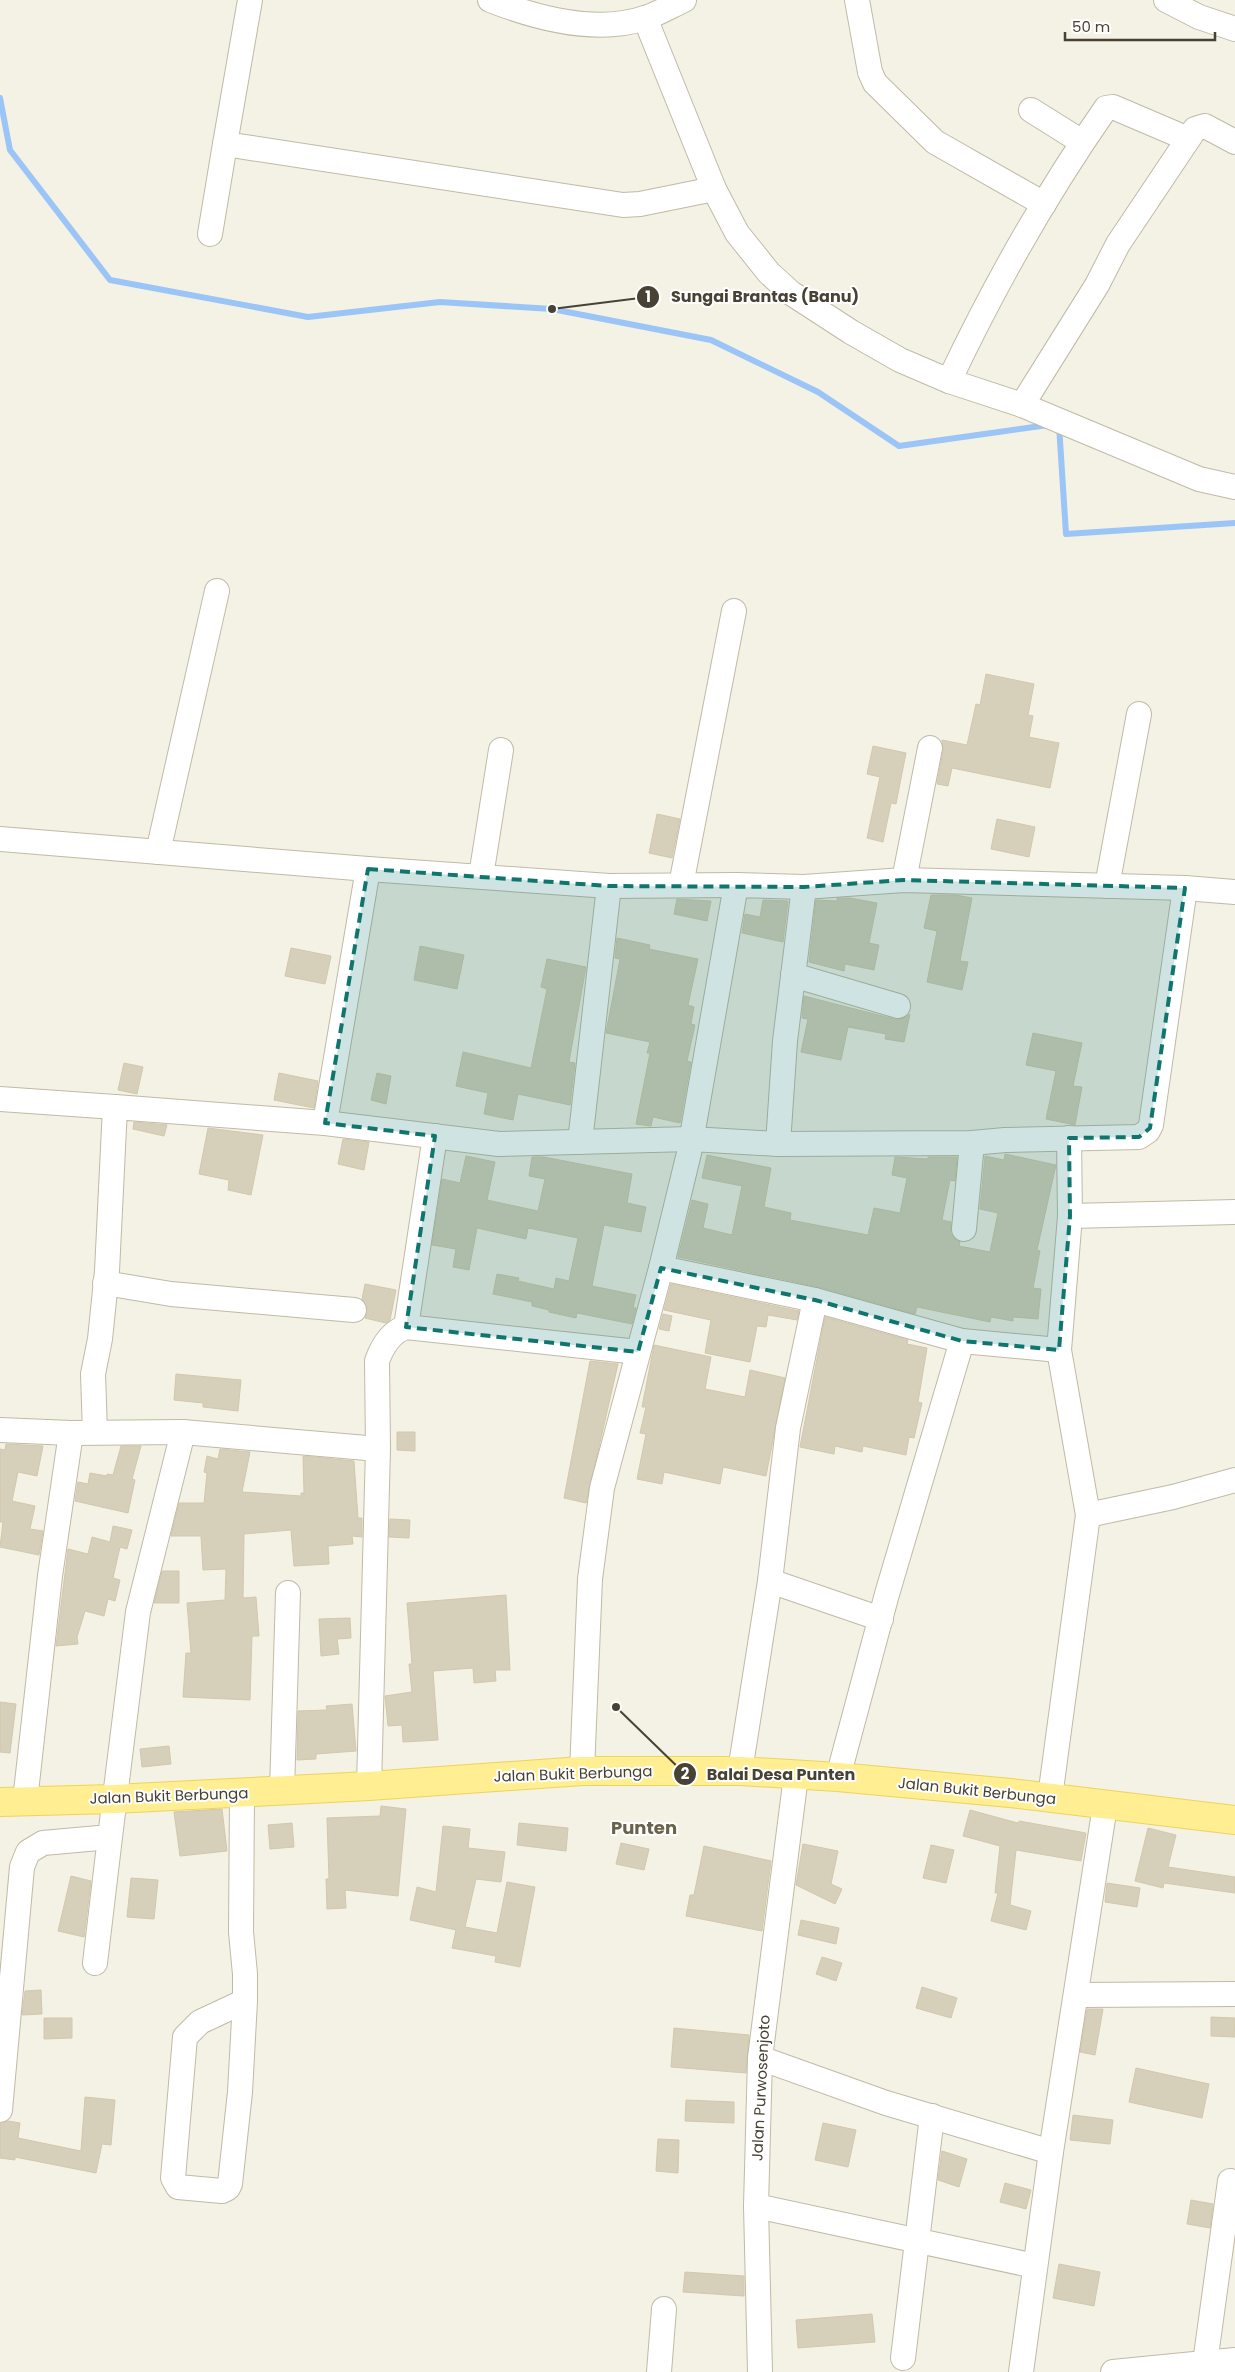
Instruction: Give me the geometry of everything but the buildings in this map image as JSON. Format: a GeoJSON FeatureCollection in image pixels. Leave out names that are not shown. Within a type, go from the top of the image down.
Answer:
{"type":"FeatureCollection","features":[{"type":"Feature","properties":{"kind":"main road","name":"Jalan Bukit Berbunga"},"geometry":{"type":"LineString","coordinates":[[12,1801],[114,1799],[282,1791],[582,1771],[740,1771],[796,1776],[838,1777],[1050,1798],[1235,1820]]}},
{"type":"Feature","properties":{"kind":"street"},"geometry":{"type":"LineString","coordinates":[[210,234],[250,0]]}},
{"type":"Feature","properties":{"kind":"street"},"geometry":{"type":"LineString","coordinates":[[490,0],[528,15],[599,25],[645,18],[674,2]]}},
{"type":"Feature","properties":{"kind":"street"},"geometry":{"type":"LineString","coordinates":[[857,0],[870,72],[875,83],[935,142],[1044,204]]}},
{"type":"Feature","properties":{"kind":"street"},"geometry":{"type":"LineString","coordinates":[[1166,0],[1199,17],[1235,28]]}},
{"type":"Feature","properties":{"kind":"street"},"geometry":{"type":"LineString","coordinates":[[645,18],[714,189],[730,221],[748,249],[791,293],[851,332],[900,360],[949,381],[1022,405],[1199,479],[1235,488]]}},
{"type":"Feature","properties":{"kind":"street"},"geometry":{"type":"LineString","coordinates":[[949,381],[983,309],[1044,204],[1082,142],[1106,108],[1110,106],[1188,139]]}},
{"type":"Feature","properties":{"kind":"street"},"geometry":{"type":"LineString","coordinates":[[1031,110],[1082,142]]}},
{"type":"Feature","properties":{"kind":"street"},"geometry":{"type":"LineString","coordinates":[[1022,405],[1097,285],[1118,244],[1195,129],[1203,126],[1235,142]]}},
{"type":"Feature","properties":{"kind":"street"},"geometry":{"type":"LineString","coordinates":[[225,144],[623,205],[640,204],[714,189]]}},
{"type":"Feature","properties":{"kind":"street"},"geometry":{"type":"LineString","coordinates":[[158,852],[217,591]]}},
{"type":"Feature","properties":{"kind":"street"},"geometry":{"type":"LineString","coordinates":[[681,885],[734,611]]}},
{"type":"Feature","properties":{"kind":"street"},"geometry":{"type":"LineString","coordinates":[[1107,886],[1139,714]]}},
{"type":"Feature","properties":{"kind":"street"},"geometry":{"type":"LineString","coordinates":[[904,880],[930,748]]}},
{"type":"Feature","properties":{"kind":"street"},"geometry":{"type":"LineString","coordinates":[[481,876],[501,750]]}},
{"type":"Feature","properties":{"kind":"street"},"geometry":{"type":"LineString","coordinates":[[0,839],[368,869],[609,886],[736,885],[804,887],[904,880],[1185,888],[1235,892]]}},
{"type":"Feature","properties":{"kind":"street"},"geometry":{"type":"LineString","coordinates":[[325,1123],[368,869]]}},
{"type":"Feature","properties":{"kind":"street"},"geometry":{"type":"LineString","coordinates":[[582,1771],[590,1578],[602,1488],[661,1268],[691,1140],[736,885]]}},
{"type":"Feature","properties":{"kind":"street"},"geometry":{"type":"LineString","coordinates":[[580,1142],[609,886]]}},
{"type":"Feature","properties":{"kind":"street"},"geometry":{"type":"LineString","coordinates":[[778,1144],[793,975],[804,887]]}},
{"type":"Feature","properties":{"kind":"street"},"geometry":{"type":"LineString","coordinates":[[0,1099],[325,1123],[499,1144],[691,1140],[778,1144],[972,1143],[1139,1137],[1150,1128],[1185,888]]}},
{"type":"Feature","properties":{"kind":"street"},"geometry":{"type":"LineString","coordinates":[[793,975],[898,1006]]}},
{"type":"Feature","properties":{"kind":"street"},"geometry":{"type":"LineString","coordinates":[[95,1432],[93,1374],[100,1339],[106,1283],[115,1107]]}},
{"type":"Feature","properties":{"kind":"street"},"geometry":{"type":"LineString","coordinates":[[406,1327],[435,1136]]}},
{"type":"Feature","properties":{"kind":"street"},"geometry":{"type":"LineString","coordinates":[[1050,1798],[1088,1515],[1059,1350],[1070,1216],[1070,1138]]}},
{"type":"Feature","properties":{"kind":"street"},"geometry":{"type":"LineString","coordinates":[[964,1228],[972,1143]]}},
{"type":"Feature","properties":{"kind":"street"},"geometry":{"type":"LineString","coordinates":[[1070,1216],[1235,1212]]}},
{"type":"Feature","properties":{"kind":"street"},"geometry":{"type":"LineString","coordinates":[[661,1268],[815,1300],[962,1341],[1059,1350]]}},
{"type":"Feature","properties":{"kind":"street"},"geometry":{"type":"LineString","coordinates":[[106,1283],[170,1294],[354,1310]]}},
{"type":"Feature","properties":{"kind":"street"},"geometry":{"type":"LineString","coordinates":[[740,1771],[770,1581],[788,1428],[815,1300]]}},
{"type":"Feature","properties":{"kind":"street"},"geometry":{"type":"LineString","coordinates":[[370,1786],[378,1449],[377,1361],[381,1350],[399,1329],[406,1327],[638,1352]]}},
{"type":"Feature","properties":{"kind":"street"},"geometry":{"type":"LineString","coordinates":[[838,1777],[881,1619],[962,1341]]}},
{"type":"Feature","properties":{"kind":"street"},"geometry":{"type":"LineString","coordinates":[[0,1430],[71,1433],[183,1432],[378,1449]]}},
{"type":"Feature","properties":{"kind":"street"},"geometry":{"type":"LineString","coordinates":[[95,1963],[138,1612],[183,1432]]}},
{"type":"Feature","properties":{"kind":"street"},"geometry":{"type":"LineString","coordinates":[[12,1801],[50,1576],[71,1433]]}},
{"type":"Feature","properties":{"kind":"street"},"geometry":{"type":"LineString","coordinates":[[1088,1515],[1173,1497],[1235,1480]]}},
{"type":"Feature","properties":{"kind":"street"},"geometry":{"type":"LineString","coordinates":[[770,1581],[881,1619]]}},
{"type":"Feature","properties":{"kind":"street"},"geometry":{"type":"LineString","coordinates":[[282,1791],[288,1593]]}},
{"type":"Feature","properties":{"kind":"street","name":"Jalan Purwosenjoto"},"geometry":{"type":"LineString","coordinates":[[760,2372],[756,2206],[760,2058],[796,1776]]}},
{"type":"Feature","properties":{"kind":"street"},"geometry":{"type":"LineString","coordinates":[[242,1793],[241,1932],[245,1974],[245,2001],[240,2092],[230,2186],[222,2191],[178,2187],[173,2178],[185,2037],[200,2022],[245,2001]]}},
{"type":"Feature","properties":{"kind":"street"},"geometry":{"type":"LineString","coordinates":[[1021,2372],[1051,2152],[1106,1806]]}},
{"type":"Feature","properties":{"kind":"street"},"geometry":{"type":"LineString","coordinates":[[0,2110],[22,1867],[28,1852],[43,1843],[110,1836]]}},
{"type":"Feature","properties":{"kind":"street"},"geometry":{"type":"LineString","coordinates":[[1077,1994],[1235,1994]]}},
{"type":"Feature","properties":{"kind":"street"},"geometry":{"type":"LineString","coordinates":[[760,2058],[886,2103],[1051,2152]]}},
{"type":"Feature","properties":{"kind":"street"},"geometry":{"type":"LineString","coordinates":[[903,2358],[932,2116]]}},
{"type":"Feature","properties":{"kind":"street"},"geometry":{"type":"LineString","coordinates":[[1205,2363],[1230,2182]]}},
{"type":"Feature","properties":{"kind":"street"},"geometry":{"type":"LineString","coordinates":[[756,2206],[1035,2266]]}},
{"type":"Feature","properties":{"kind":"street"},"geometry":{"type":"LineString","coordinates":[[659,2372],[664,2309]]}},
{"type":"Feature","properties":{"kind":"street"},"geometry":{"type":"LineString","coordinates":[[1113,2372],[1235,2360]]}},
{"type":"Feature","properties":{"kind":"highlighted area"},"geometry":{"type":"Polygon","coordinates":[[[368,869],[609,886],[804,887],[904,880],[1185,888],[1150,1128],[1139,1137],[1069,1138],[1070,1216],[1059,1350],[962,1341],[815,1300],[661,1268],[638,1352],[406,1327],[435,1136],[325,1123],[368,869]]]}},
{"type":"Feature","properties":{"kind":"waterway"},"geometry":{"type":"LineString","coordinates":[[0,98],[10,150],[110,280],[308,317],[440,302],[552,309],[711,340],[818,392],[899,446],[1048,425]]}},
{"type":"Feature","properties":{"kind":"waterway"},"geometry":{"type":"LineString","coordinates":[[1059,425],[1066,534],[1235,523]]}},
{"type":"Feature","properties":{"kind":"place","name":"Sungai Brantas (Banu)"},"geometry":{"type":"Point","coordinates":[552,309]}},
{"type":"Feature","properties":{"kind":"place","name":"Balai Desa Punten"},"geometry":{"type":"Point","coordinates":[616,1707]}},
{"type":"Feature","properties":{"kind":"district","name":"Punten"},"geometry":{"type":"Point","coordinates":[644,1828]}}]}
